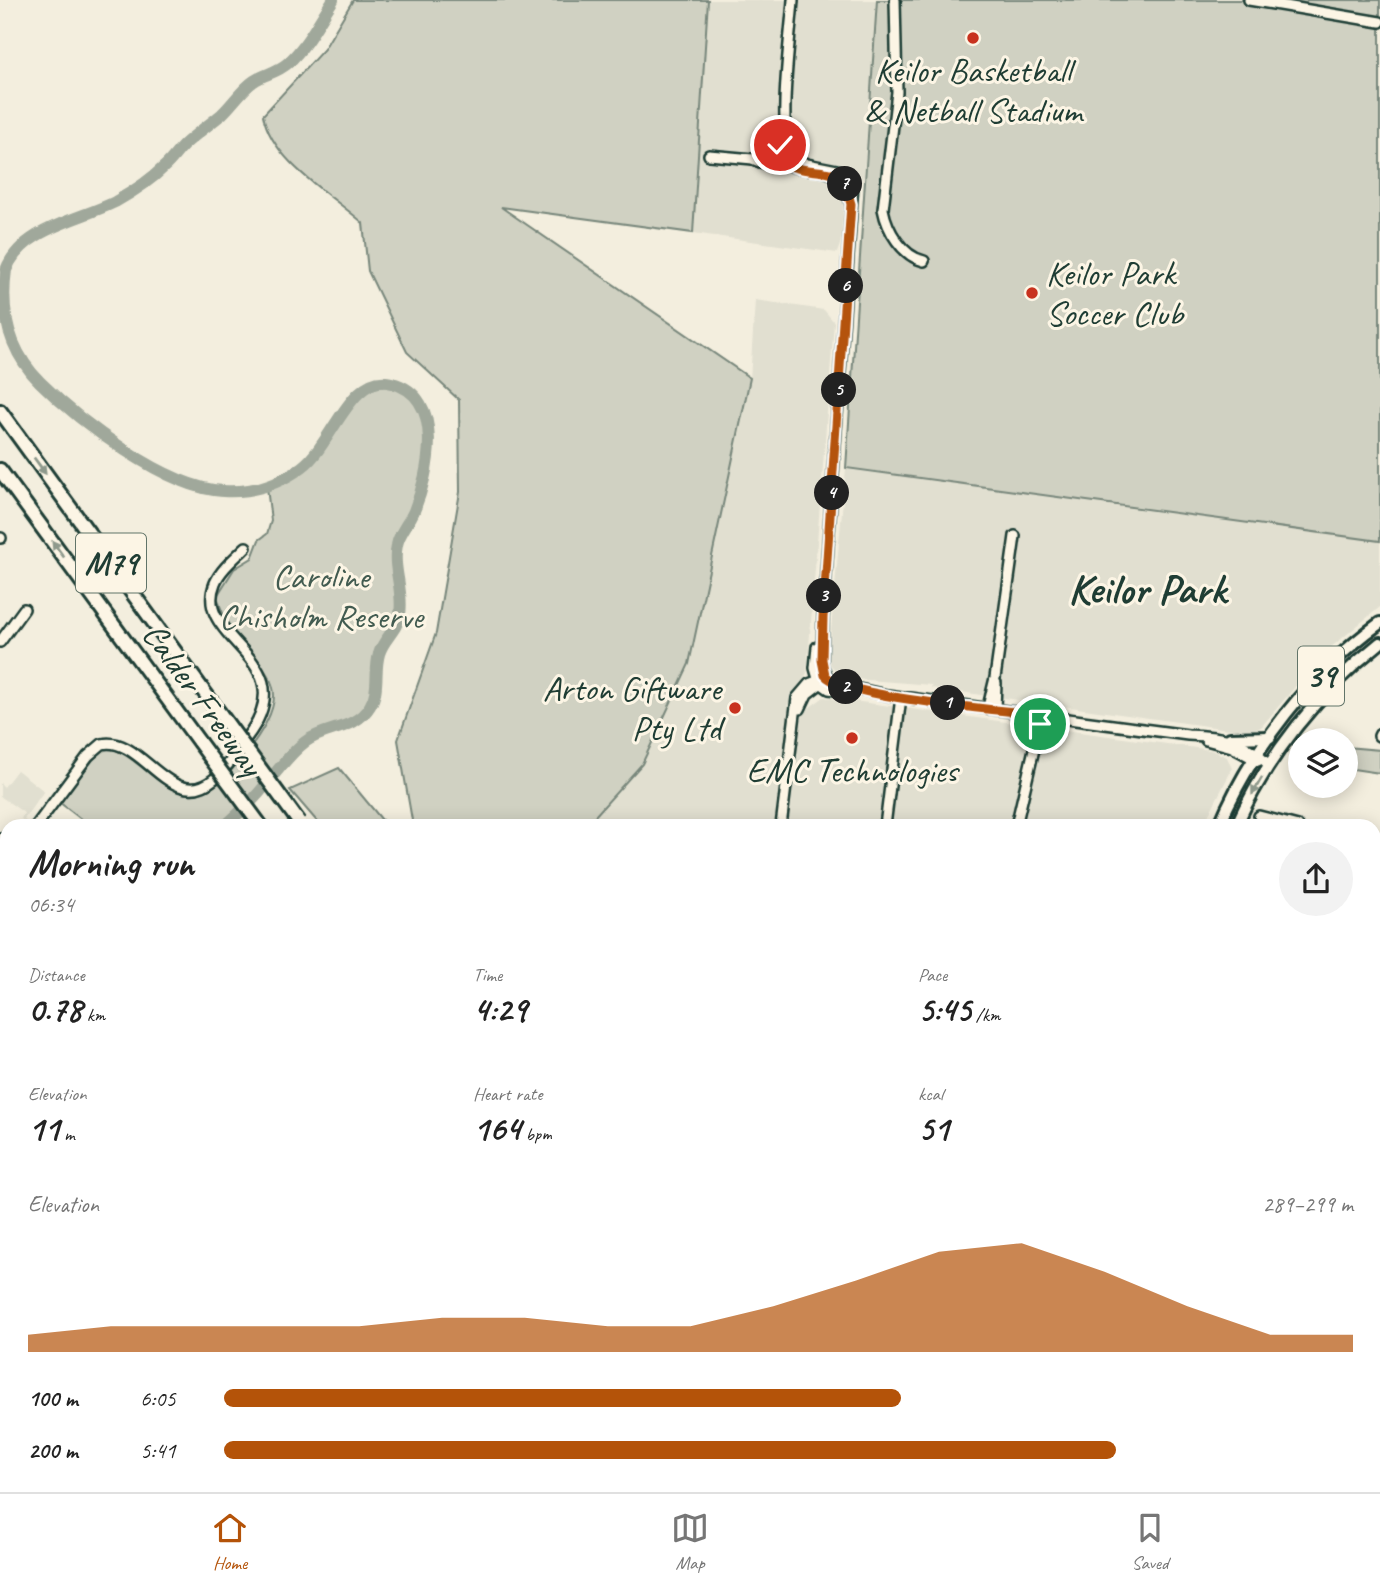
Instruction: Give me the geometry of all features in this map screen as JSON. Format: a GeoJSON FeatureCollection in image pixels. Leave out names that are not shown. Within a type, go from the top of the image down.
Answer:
{"type":"FeatureCollection","features":[{"type":"Feature","properties":{"kind":"highway","name":"Calder Freeway"},"geometry":{"type":"LineString","coordinates":[[0,411],[296,819]]}},
{"type":"Feature","properties":{"kind":"highway","name":"Calder Freeway"},"geometry":{"type":"LineString","coordinates":[[0,470],[256,819]]}},
{"type":"Feature","properties":{"kind":"main road","name":"39"},"geometry":{"type":"LineString","coordinates":[[1223,819],[1256,757],[1270,737],[1321,675],[1379,626]]}},
{"type":"Feature","properties":{"kind":"main road","name":"39"},"geometry":{"type":"LineString","coordinates":[[1240,819],[1269,765],[1311,709],[1380,642]]}},
{"type":"Feature","properties":{"kind":"main road"},"geometry":{"type":"LineString","coordinates":[[1230,738],[1270,737]]}},
{"type":"Feature","properties":{"kind":"street"},"geometry":{"type":"LineString","coordinates":[[793,0],[785,155],[798,169],[838,177],[846,187],[851,204],[821,681]]}},
{"type":"Feature","properties":{"kind":"street"},"geometry":{"type":"LineString","coordinates":[[895,0],[899,53],[896,111],[883,208],[888,223],[905,251],[924,261]]}},
{"type":"Feature","properties":{"kind":"street"},"geometry":{"type":"LineString","coordinates":[[1249,0],[1380,22]]}},
{"type":"Feature","properties":{"kind":"street"},"geometry":{"type":"LineString","coordinates":[[709,155],[753,159],[785,155]]}},
{"type":"Feature","properties":{"kind":"street"},"geometry":{"type":"LineString","coordinates":[[991,708],[1015,536]]}},
{"type":"Feature","properties":{"kind":"street"},"geometry":{"type":"LineString","coordinates":[[41,819],[88,756],[102,744],[121,746],[172,783],[185,787],[209,782],[230,760],[262,717],[266,702],[263,679],[217,617],[212,602],[216,580],[246,547]]}},
{"type":"Feature","properties":{"kind":"street"},"geometry":{"type":"LineString","coordinates":[[0,642],[24,609]]}},
{"type":"Feature","properties":{"kind":"street"},"geometry":{"type":"LineString","coordinates":[[821,681],[836,691],[1230,738],[1269,765]]}},
{"type":"Feature","properties":{"kind":"street"},"geometry":{"type":"LineString","coordinates":[[782,819],[797,698],[803,688],[821,681]]}},
{"type":"Feature","properties":{"kind":"street"},"geometry":{"type":"LineString","coordinates":[[887,819],[901,697]]}},
{"type":"Feature","properties":{"kind":"street"},"geometry":{"type":"LineString","coordinates":[[1018,819],[1042,715]]}},
{"type":"Feature","properties":{"kind":"street"},"geometry":{"type":"LineString","coordinates":[[1188,735],[1225,744],[1256,757]]}},
{"type":"Feature","properties":{"kind":"street"},"geometry":{"type":"LineString","coordinates":[[1259,816],[1271,819]]}},
{"type":"Feature","properties":{"kind":"shaded area"},"geometry":{"type":"Polygon","coordinates":[[[708,0],[877,0],[864,175],[837,253],[693,233],[708,0]]]}},
{"type":"Feature","properties":{"kind":"shaded area"},"geometry":{"type":"Polygon","coordinates":[[[755,300],[824,310],[834,322],[807,673],[787,707],[806,710],[824,697],[1211,750],[1227,757],[1232,769],[1207,819],[592,819],[642,764],[689,664],[750,380],[755,300]]]}},
{"type":"Feature","properties":{"kind":"shaded area"},"geometry":{"type":"Polygon","coordinates":[[[846,468],[1380,541],[1380,607],[1324,653],[1261,727],[1250,732],[931,688],[932,685],[842,678],[828,662],[846,468]]]}},
{"type":"Feature","properties":{"kind":"shaded area"},"geometry":{"type":"Polygon","coordinates":[[[17,770],[44,791],[24,819],[21,819],[24,813],[0,796],[0,783],[4,787],[17,770]]]}},
{"type":"Feature","properties":{"kind":"green space"},"geometry":{"type":"Polygon","coordinates":[[[353,0],[708,0],[693,233],[501,207],[750,378],[689,664],[642,764],[592,819],[412,819],[398,740],[436,633],[460,492],[459,400],[407,352],[368,271],[363,223],[304,175],[268,132],[263,115],[324,49],[353,0]]]}},
{"type":"Feature","properties":{"kind":"green space"},"geometry":{"type":"Polygon","coordinates":[[[877,0],[1380,0],[1380,541],[846,468],[877,0]]]}},
{"type":"Feature","properties":{"kind":"green space","name":"Caroline Chisholm Reserve"},"geometry":{"type":"Polygon","coordinates":[[[379,381],[401,387],[416,398],[424,413],[428,431],[428,451],[420,492],[396,548],[399,616],[378,657],[376,692],[372,704],[358,719],[319,734],[301,745],[232,819],[81,819],[59,802],[96,756],[106,748],[126,755],[176,791],[195,794],[208,790],[221,781],[261,732],[272,708],[273,689],[267,673],[227,622],[217,596],[234,569],[252,558],[259,540],[267,534],[271,521],[267,487],[297,469],[318,452],[331,436],[346,408],[367,386],[379,381]]]}},
{"type":"Feature","properties":{"kind":"green space"},"geometry":{"type":"Polygon","coordinates":[[[1358,748],[1380,750],[1380,773],[1358,770],[1358,748]]]}},
{"type":"Feature","properties":{"kind":"green space"},"geometry":{"type":"Polygon","coordinates":[[[1257,766],[1254,781],[1235,819],[1228,819],[1257,766]]]}},
{"type":"Feature","properties":{"kind":"green space"},"geometry":{"type":"Polygon","coordinates":[[[339,768],[381,819],[315,819],[290,790],[339,768]]]}},
{"type":"Feature","properties":{"kind":"waterway"},"geometry":{"type":"LineString","coordinates":[[232,819],[299,747],[313,737],[356,720],[364,714],[373,700],[379,654],[400,614],[397,545],[420,495],[428,458],[427,420],[420,404],[409,391],[392,383],[378,382],[365,388],[354,398],[313,456],[293,473],[275,483],[244,490],[223,491],[200,487],[176,478],[125,450],[77,415],[40,382],[14,345],[6,316],[6,270],[14,256],[38,235],[115,202],[154,176],[186,143],[222,114],[250,84],[280,69],[295,57],[333,0]]}},
{"type":"Feature","properties":{"kind":"place","name":"Keilor Basketball & Netball Stadium"},"geometry":{"type":"Point","coordinates":[973,38]}},
{"type":"Feature","properties":{"kind":"place","name":"Keilor Park Soccer Club"},"geometry":{"type":"Point","coordinates":[1032,293]}},
{"type":"Feature","properties":{"kind":"place","name":"Arton Giftware Pty Ltd"},"geometry":{"type":"Point","coordinates":[735,708]}},
{"type":"Feature","properties":{"kind":"place","name":"EMC Technologies"},"geometry":{"type":"Point","coordinates":[852,738]}},
{"type":"Feature","properties":{"kind":"district","name":"Keilor Park"},"geometry":{"type":"Point","coordinates":[1147,589]}},
{"type":"Feature","properties":{"kind":"route"},"geometry":{"type":"LineString","coordinates":[[780,145],[783,159],[792,167],[838,177],[846,187],[851,204],[823,618],[822,660],[825,675],[837,685],[887,695],[1042,715],[1040,724]]}}]}
